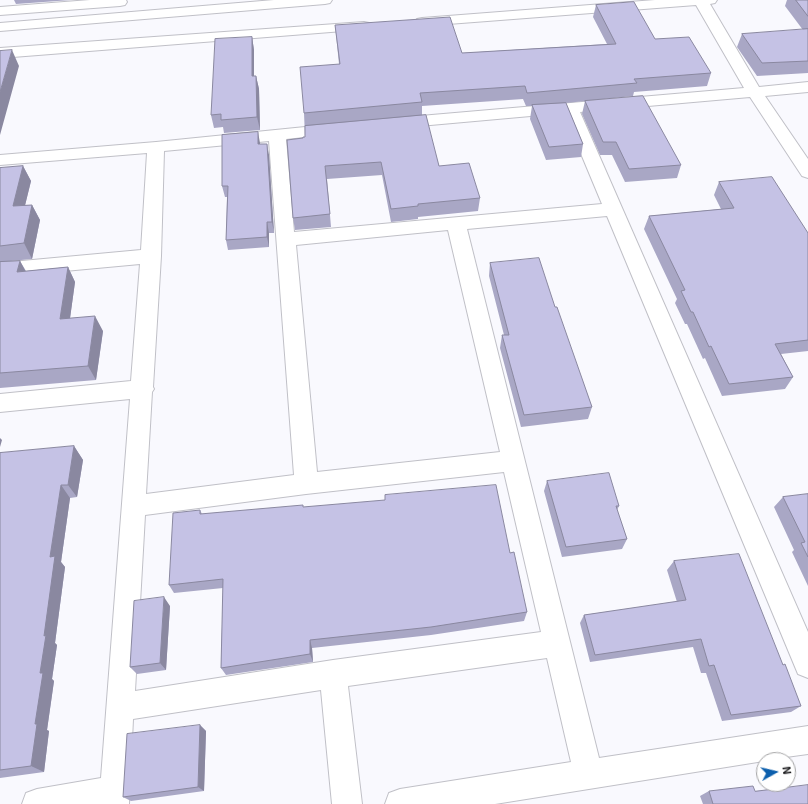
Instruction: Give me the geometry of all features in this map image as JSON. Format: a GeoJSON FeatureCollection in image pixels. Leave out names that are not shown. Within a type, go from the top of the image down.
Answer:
{"type":"FeatureCollection","features":[{"type":"Feature","properties":{"kind":"street"},"geometry":{"type":"LineString","coordinates":[[0,27],[325,0]]}},
{"type":"Feature","properties":{"kind":"street"},"geometry":{"type":"LineString","coordinates":[[406,23],[704,0],[754,91],[808,172]]}},
{"type":"Feature","properties":{"kind":"street"},"geometry":{"type":"LineString","coordinates":[[0,11],[137,1]]}},
{"type":"Feature","properties":{"kind":"street"},"geometry":{"type":"LineString","coordinates":[[0,53],[374,25]]}},
{"type":"Feature","properties":{"kind":"street"},"geometry":{"type":"LineString","coordinates":[[380,125],[808,87]]}},
{"type":"Feature","properties":{"kind":"street"},"geometry":{"type":"LineString","coordinates":[[570,108],[808,664]]}},
{"type":"Feature","properties":{"kind":"street"},"geometry":{"type":"LineString","coordinates":[[0,160],[156,147],[348,128]]}},
{"type":"Feature","properties":{"kind":"street"},"geometry":{"type":"LineString","coordinates":[[277,134],[306,484]]}},
{"type":"Feature","properties":{"kind":"street"},"geometry":{"type":"LineString","coordinates":[[37,804],[114,798],[133,506],[143,389],[156,147]]}},
{"type":"Feature","properties":{"kind":"street"},"geometry":{"type":"LineString","coordinates":[[285,239],[613,209]]}},
{"type":"Feature","properties":{"kind":"street"},"geometry":{"type":"LineString","coordinates":[[456,223],[588,773]]}},
{"type":"Feature","properties":{"kind":"street"},"geometry":{"type":"LineString","coordinates":[[0,270],[150,256]]}},
{"type":"Feature","properties":{"kind":"street"},"geometry":{"type":"LineString","coordinates":[[0,403],[143,389]]}},
{"type":"Feature","properties":{"kind":"street"},"geometry":{"type":"LineString","coordinates":[[133,506],[306,484],[513,461]]}},
{"type":"Feature","properties":{"kind":"street"},"geometry":{"type":"LineString","coordinates":[[120,707],[333,674],[557,643]]}},
{"type":"Feature","properties":{"kind":"street"},"geometry":{"type":"LineString","coordinates":[[333,674],[347,804]]}},
{"type":"Feature","properties":{"kind":"street"},"geometry":{"type":"LineString","coordinates":[[400,804],[588,773],[808,740]]}},
{"type":"Feature","properties":{"kind":"building"},"geometry":{"type":"Polygon","coordinates":[[[796,0],[808,0],[808,16],[796,0]]]}},
{"type":"Feature","properties":{"kind":"building"},"geometry":{"type":"Polygon","coordinates":[[[634,2],[655,39],[689,37],[711,73],[634,79],[637,83],[527,93],[525,86],[420,93],[422,102],[304,113],[300,67],[340,64],[335,25],[450,17],[462,53],[616,44],[596,5],[634,2]]]}},
{"type":"Feature","properties":{"kind":"building"},"geometry":{"type":"Polygon","coordinates":[[[808,29],[808,61],[762,63],[742,34],[808,29]]]}},
{"type":"Feature","properties":{"kind":"building"},"geometry":{"type":"Polygon","coordinates":[[[252,37],[252,76],[256,76],[257,117],[221,120],[221,114],[211,115],[215,39],[252,37]]]}},
{"type":"Feature","properties":{"kind":"building"},"geometry":{"type":"Polygon","coordinates":[[[12,50],[0,92],[0,51],[12,50]]]}},
{"type":"Feature","properties":{"kind":"building"},"geometry":{"type":"Polygon","coordinates":[[[643,96],[681,165],[629,169],[616,142],[603,142],[585,101],[643,96]]]}},
{"type":"Feature","properties":{"kind":"building"},"geometry":{"type":"Polygon","coordinates":[[[566,103],[583,144],[549,147],[532,105],[566,103]]]}},
{"type":"Feature","properties":{"kind":"building"},"geometry":{"type":"Polygon","coordinates":[[[426,115],[439,166],[469,163],[480,198],[418,204],[418,206],[391,209],[381,162],[325,166],[330,214],[293,218],[287,140],[305,137],[305,126],[426,115]]]}},
{"type":"Feature","properties":{"kind":"building"},"geometry":{"type":"Polygon","coordinates":[[[258,132],[258,144],[267,144],[272,222],[267,222],[267,237],[226,240],[228,186],[222,186],[222,135],[258,132]]]}},
{"type":"Feature","properties":{"kind":"building"},"geometry":{"type":"Polygon","coordinates":[[[23,166],[13,206],[32,205],[24,243],[0,246],[0,168],[23,166]]]}},
{"type":"Feature","properties":{"kind":"building"},"geometry":{"type":"Polygon","coordinates":[[[772,177],[808,233],[808,340],[775,344],[793,377],[729,384],[711,346],[709,347],[693,312],[691,312],[681,291],[685,290],[649,216],[734,208],[719,182],[772,177]]]}},
{"type":"Feature","properties":{"kind":"building"},"geometry":{"type":"Polygon","coordinates":[[[539,258],[555,307],[557,307],[592,407],[524,415],[502,335],[509,335],[490,263],[539,258]]]}},
{"type":"Feature","properties":{"kind":"building"},"geometry":{"type":"Polygon","coordinates":[[[20,261],[17,272],[68,267],[60,319],[95,316],[88,366],[0,373],[0,262],[20,261]]]}},
{"type":"Feature","properties":{"kind":"building"},"geometry":{"type":"Polygon","coordinates":[[[74,446],[68,485],[61,485],[50,557],[55,556],[44,636],[46,635],[40,673],[43,673],[35,724],[37,724],[31,766],[0,770],[0,453],[74,446]]]}},
{"type":"Feature","properties":{"kind":"building"},"geometry":{"type":"Polygon","coordinates":[[[609,473],[619,506],[616,506],[627,539],[566,547],[547,481],[609,473]]]}},
{"type":"Feature","properties":{"kind":"building"},"geometry":{"type":"Polygon","coordinates":[[[496,485],[510,553],[514,552],[527,612],[431,627],[310,640],[310,654],[221,668],[223,579],[169,585],[173,513],[200,510],[200,514],[303,505],[303,507],[385,500],[385,495],[496,485]]]}},
{"type":"Feature","properties":{"kind":"building"},"geometry":{"type":"Polygon","coordinates":[[[808,494],[808,557],[801,543],[805,542],[783,497],[808,494]]]}},
{"type":"Feature","properties":{"kind":"building"},"geometry":{"type":"Polygon","coordinates":[[[739,554],[801,706],[731,715],[714,665],[709,666],[701,639],[595,655],[584,615],[686,600],[674,561],[739,554]]]}},
{"type":"Feature","properties":{"kind":"building"},"geometry":{"type":"Polygon","coordinates":[[[164,597],[160,663],[130,667],[134,601],[164,597]]]}},
{"type":"Feature","properties":{"kind":"building"},"geometry":{"type":"Polygon","coordinates":[[[200,725],[198,787],[123,797],[127,734],[200,725]]]}},
{"type":"Feature","properties":{"kind":"building"},"geometry":{"type":"Polygon","coordinates":[[[808,785],[808,804],[713,804],[709,791],[753,786],[756,792],[796,792],[796,786],[808,785]]]}}]}
